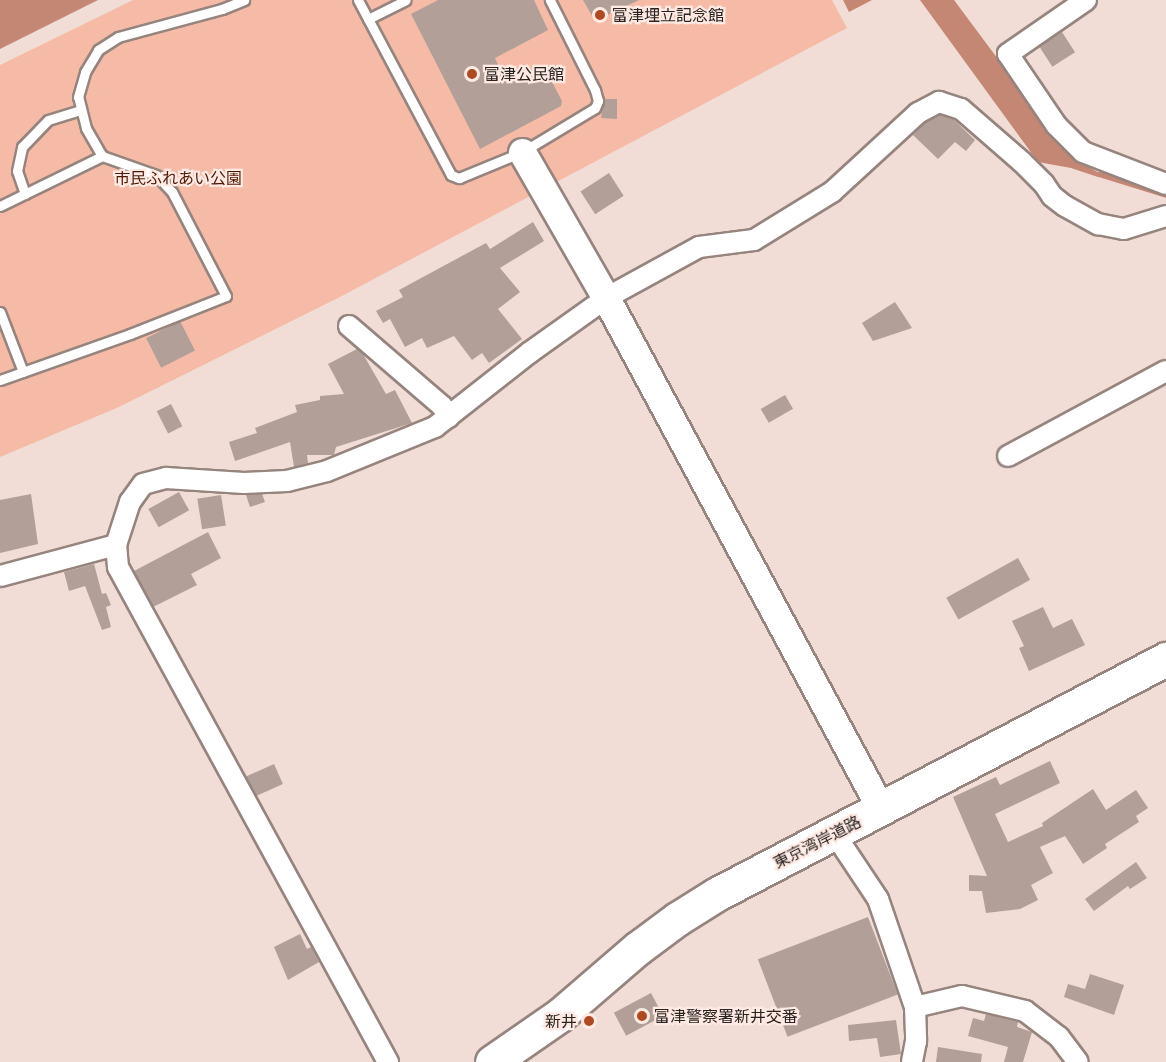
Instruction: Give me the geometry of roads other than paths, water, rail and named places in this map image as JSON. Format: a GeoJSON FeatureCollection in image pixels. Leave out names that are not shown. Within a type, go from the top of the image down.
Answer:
{"type":"FeatureCollection","features":[{"type":"Feature","properties":{"kind":"highway","name":"東京湾岸道路"},"geometry":{"type":"LineString","coordinates":[[492,1062],[560,1015],[638,948],[677,919],[717,894],[1166,659]]}},
{"type":"Feature","properties":{"kind":"street"},"geometry":{"type":"LineString","coordinates":[[1086,0],[1008,54],[1056,125],[1083,152],[1166,184]]}},
{"type":"Feature","properties":{"kind":"street"},"geometry":{"type":"LineString","coordinates":[[388,1062],[118,567],[116,545],[130,502],[143,484],[166,478],[244,483],[287,481],[327,471],[435,427],[529,353],[606,298],[699,247],[754,240],[832,192],[918,113],[939,102],[961,109],[1022,162],[1044,184],[1052,196],[1098,224],[1125,229],[1166,216]]}},
{"type":"Feature","properties":{"kind":"street"},"geometry":{"type":"LineString","coordinates":[[522,152],[606,298],[881,809]]}},
{"type":"Feature","properties":{"kind":"street"},"geometry":{"type":"LineString","coordinates":[[349,326],[442,406],[448,417]]}},
{"type":"Feature","properties":{"kind":"street"},"geometry":{"type":"LineString","coordinates":[[1008,456],[1166,370]]}},
{"type":"Feature","properties":{"kind":"street"},"geometry":{"type":"LineString","coordinates":[[0,576],[116,545]]}},
{"type":"Feature","properties":{"kind":"street"},"geometry":{"type":"LineString","coordinates":[[834,833],[878,899],[915,1007],[916,1041],[912,1062]]}},
{"type":"Feature","properties":{"kind":"street"},"geometry":{"type":"LineString","coordinates":[[915,1007],[962,996],[1025,1011],[1059,1037],[1078,1062]]}},
{"type":"Feature","properties":{"kind":"lane"},"geometry":{"type":"LineString","coordinates":[[0,380],[226,297],[181,206],[165,183],[137,167],[102,156],[86,128],[78,97],[85,72],[98,51],[118,37],[222,9],[244,0]]}},
{"type":"Feature","properties":{"kind":"lane"},"geometry":{"type":"LineString","coordinates":[[358,0],[451,175],[459,178],[522,152],[595,108],[598,100],[550,0]]}},
{"type":"Feature","properties":{"kind":"lane"},"geometry":{"type":"LineString","coordinates":[[368,19],[406,0]]}},
{"type":"Feature","properties":{"kind":"lane"},"geometry":{"type":"LineString","coordinates":[[25,194],[17,171],[22,147],[48,120],[81,110]]}},
{"type":"Feature","properties":{"kind":"lane"},"geometry":{"type":"LineString","coordinates":[[0,206],[102,156]]}},
{"type":"Feature","properties":{"kind":"lane"},"geometry":{"type":"LineString","coordinates":[[0,312],[23,372]]}},
{"type":"Feature","properties":{"kind":"waterway"},"geometry":{"type":"LineString","coordinates":[[1099,174],[1166,195]]}},
{"type":"Feature","properties":{"kind":"place","name":"富津埋立記念館"},"geometry":{"type":"Point","coordinates":[600,15]}},
{"type":"Feature","properties":{"kind":"place","name":"富津公民館"},"geometry":{"type":"Point","coordinates":[472,74]}},
{"type":"Feature","properties":{"kind":"place","name":"富津警察署新井交番"},"geometry":{"type":"Point","coordinates":[642,1016]}},
{"type":"Feature","properties":{"kind":"place","name":"新井"},"geometry":{"type":"Point","coordinates":[589,1021]}},
{"type":"Feature","properties":{"kind":"park label","name":"市民ふれあい公園"},"geometry":{"type":"Point","coordinates":[178,178]}}]}
